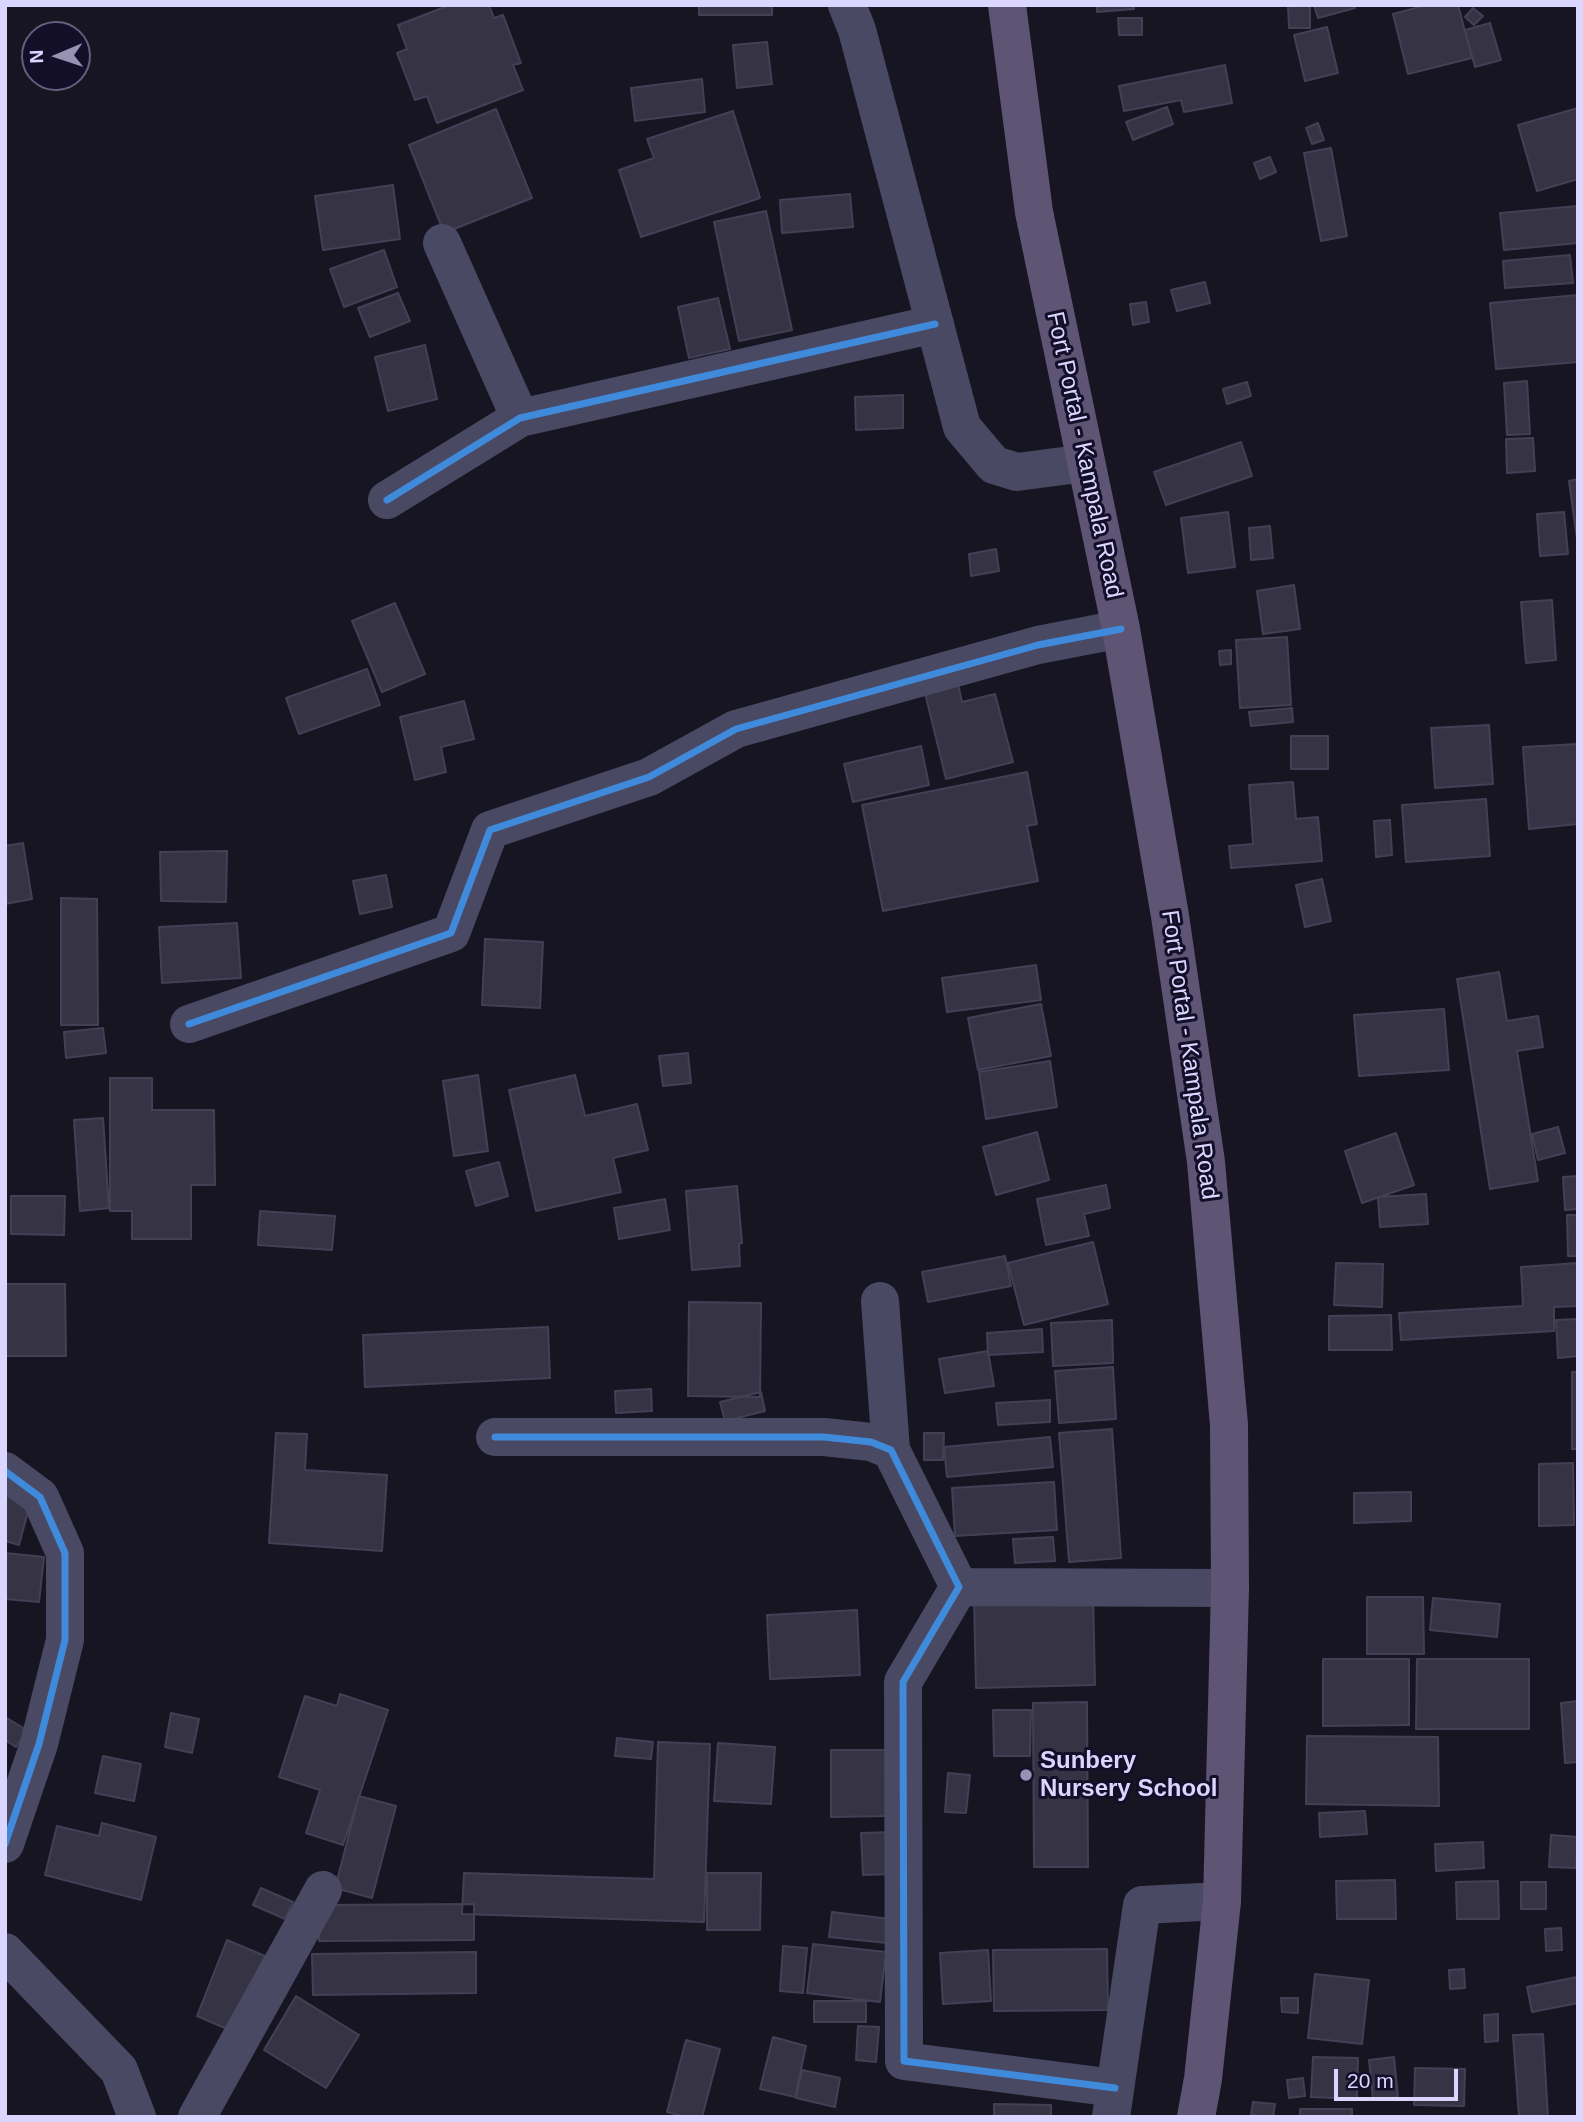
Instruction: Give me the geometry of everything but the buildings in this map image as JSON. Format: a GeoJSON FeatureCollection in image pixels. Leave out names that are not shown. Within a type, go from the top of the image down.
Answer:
{"type":"FeatureCollection","features":[{"type":"Feature","properties":{"kind":"main road","name":"Fort Portal - Kampala Road"},"geometry":{"type":"LineString","coordinates":[[1007,5],[1034,212],[1121,629],[1170,916],[1206,1162],[1229,1425],[1230,1588],[1223,1901],[1203,2079],[1196,2117]]}},
{"type":"Feature","properties":{"kind":"street"},"geometry":{"type":"LineString","coordinates":[[847,5],[857,30],[961,427],[994,465],[1017,471],[1086,463]]}},
{"type":"Feature","properties":{"kind":"street"},"geometry":{"type":"LineString","coordinates":[[442,243],[520,418]]}},
{"type":"Feature","properties":{"kind":"street"},"geometry":{"type":"LineString","coordinates":[[387,500],[520,418],[935,324]]}},
{"type":"Feature","properties":{"kind":"street"},"geometry":{"type":"LineString","coordinates":[[189,1024],[451,933],[490,830],[649,777],[736,729],[1038,645],[1121,629]]}},
{"type":"Feature","properties":{"kind":"street"},"geometry":{"type":"LineString","coordinates":[[880,1301],[891,1450],[959,1587]]}},
{"type":"Feature","properties":{"kind":"street"},"geometry":{"type":"LineString","coordinates":[[495,1437],[824,1437],[871,1442],[891,1450]]}},
{"type":"Feature","properties":{"kind":"street"},"geometry":{"type":"LineString","coordinates":[[5,1471],[40,1497],[65,1553],[65,1640],[39,1744],[5,1844]]}},
{"type":"Feature","properties":{"kind":"street"},"geometry":{"type":"LineString","coordinates":[[959,1587],[1230,1588]]}},
{"type":"Feature","properties":{"kind":"street"},"geometry":{"type":"LineString","coordinates":[[959,1587],[903,1682],[904,2062],[1113,2102],[1142,1905],[1223,1901]]}},
{"type":"Feature","properties":{"kind":"street"},"geometry":{"type":"LineString","coordinates":[[197,2117],[323,1890]]}},
{"type":"Feature","properties":{"kind":"street"},"geometry":{"type":"LineString","coordinates":[[5,1952],[119,2070],[137,2117]]}},
{"type":"Feature","properties":{"kind":"cycle path"},"geometry":{"type":"LineString","coordinates":[[387,500],[520,418],[935,324]]}},
{"type":"Feature","properties":{"kind":"cycle path"},"geometry":{"type":"LineString","coordinates":[[189,1024],[451,933],[490,830],[649,777],[736,729],[1038,645],[1121,629]]}},
{"type":"Feature","properties":{"kind":"cycle path"},"geometry":{"type":"LineString","coordinates":[[495,1437],[824,1437],[871,1442],[891,1450],[959,1587],[903,1682],[904,2061],[1115,2088]]}},
{"type":"Feature","properties":{"kind":"cycle path"},"geometry":{"type":"LineString","coordinates":[[5,1471],[40,1497],[65,1553],[65,1640],[39,1744],[5,1844]]}},
{"type":"Feature","properties":{"kind":"place","name":"Sunbery Nursery School"},"geometry":{"type":"Point","coordinates":[1026,1775]}}]}
